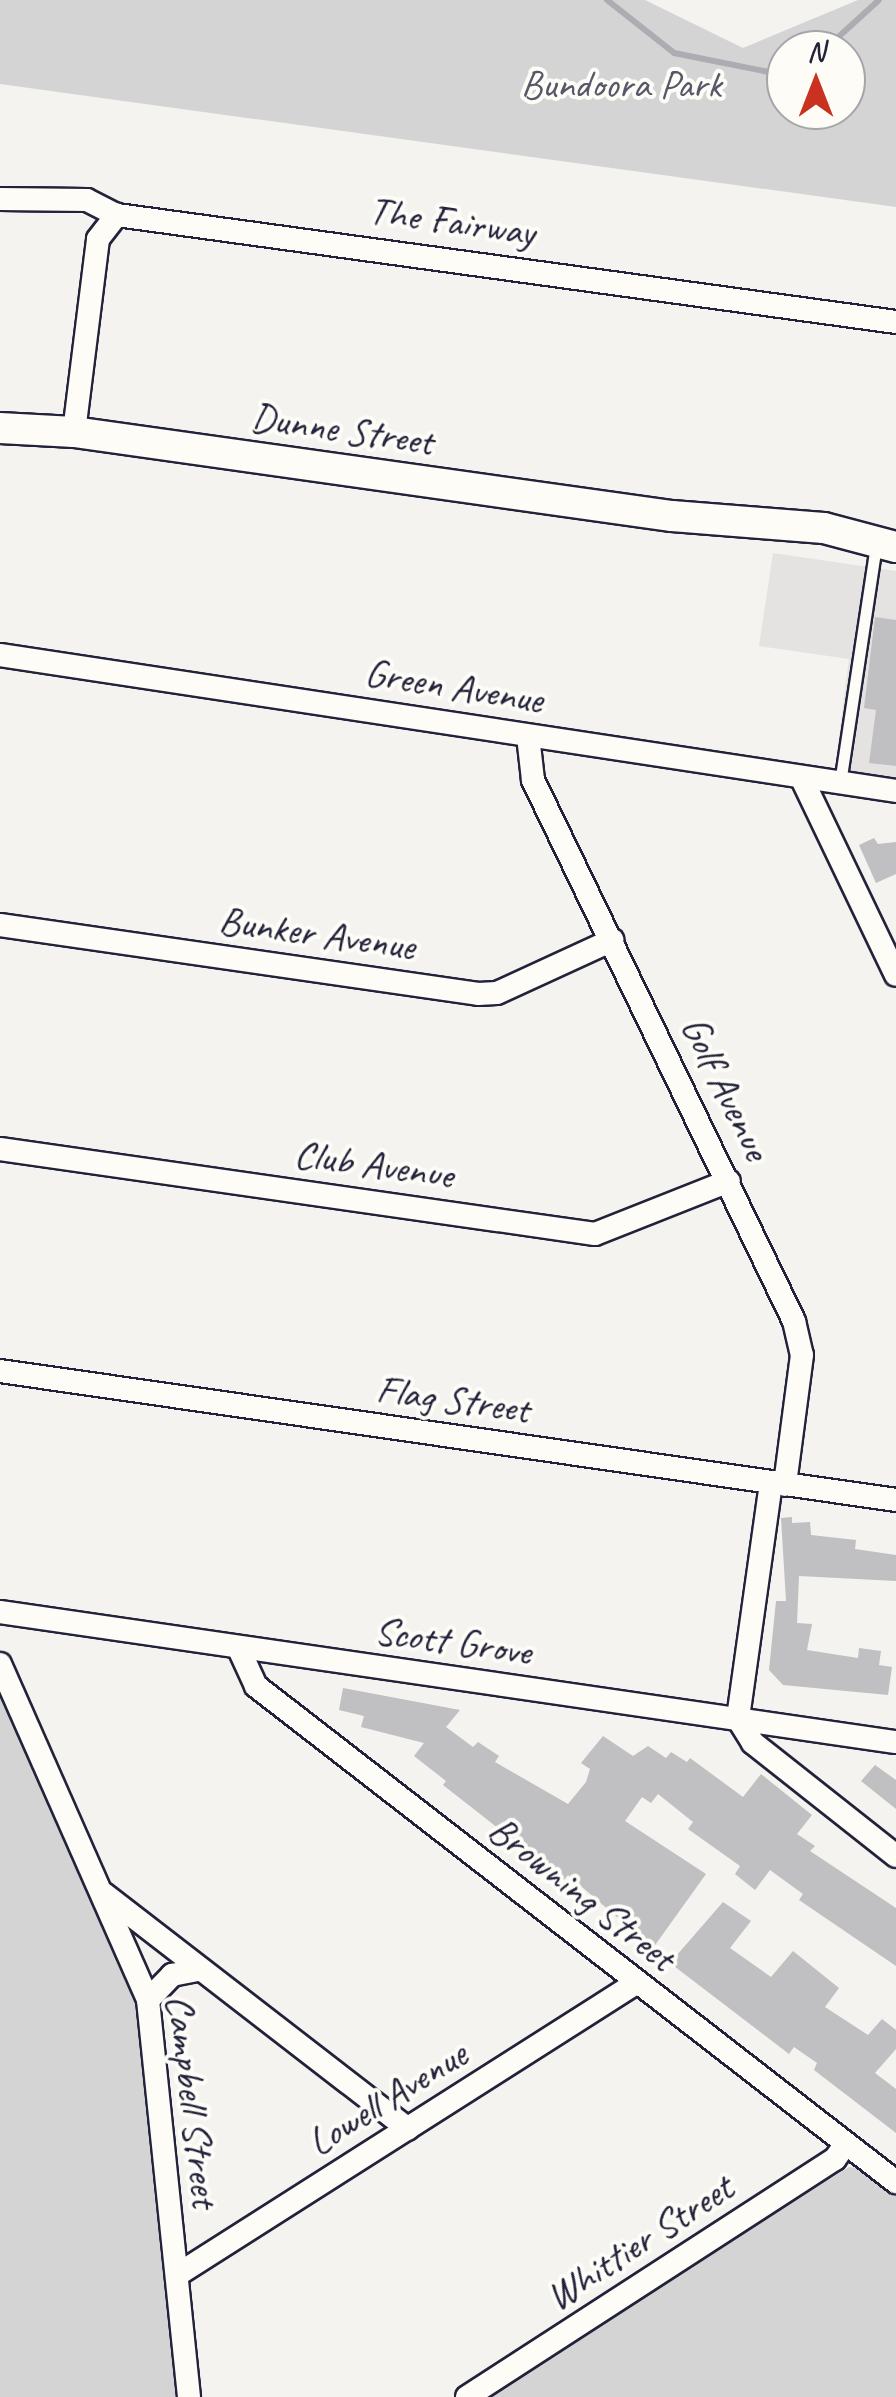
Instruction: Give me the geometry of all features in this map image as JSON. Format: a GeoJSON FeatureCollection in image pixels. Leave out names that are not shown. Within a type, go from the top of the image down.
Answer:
{"type":"FeatureCollection","features":[{"type":"Feature","properties":{"kind":"main road","name":"Dunne Street"},"geometry":{"type":"LineString","coordinates":[[0,428],[74,432],[672,516],[824,528],[886,546]]}},
{"type":"Feature","properties":{"kind":"street","name":"The Fairway"},"geometry":{"type":"LineString","coordinates":[[0,199],[87,200],[116,215],[896,322]]}},
{"type":"Feature","properties":{"kind":"street"},"geometry":{"type":"LineString","coordinates":[[74,432],[98,239],[116,215]]}},
{"type":"Feature","properties":{"kind":"street","name":"Green Avenue"},"geometry":{"type":"LineString","coordinates":[[0,655],[896,792]]}},
{"type":"Feature","properties":{"kind":"street","name":"Golf Avenue"},"geometry":{"type":"LineString","coordinates":[[528,736],[533,780],[729,1181],[794,1321],[802,1355],[738,1719]]}},
{"type":"Feature","properties":{"kind":"street"},"geometry":{"type":"LineString","coordinates":[[802,779],[896,976]]}},
{"type":"Feature","properties":{"kind":"street","name":"Bunker Avenue"},"geometry":{"type":"LineString","coordinates":[[0,925],[478,994],[497,993],[612,940]]}},
{"type":"Feature","properties":{"kind":"street","name":"Club Avenue"},"geometry":{"type":"LineString","coordinates":[[0,1149],[596,1234],[729,1181]]}},
{"type":"Feature","properties":{"kind":"street","name":"Flag Street"},"geometry":{"type":"LineString","coordinates":[[0,1372],[896,1500]]}},
{"type":"Feature","properties":{"kind":"street","name":"Scott Grove"},"geometry":{"type":"LineString","coordinates":[[0,1612],[896,1742]]}},
{"type":"Feature","properties":{"kind":"street","name":"Browning Street"},"geometry":{"type":"LineString","coordinates":[[240,1649],[256,1686],[896,2182]]}},
{"type":"Feature","properties":{"kind":"street","name":"Campbell Street"},"geometry":{"type":"LineString","coordinates":[[0,1664],[148,2000],[189,2397]]}},
{"type":"Feature","properties":{"kind":"street"},"geometry":{"type":"LineString","coordinates":[[738,1719],[753,1743],[896,1856]]}},
{"type":"Feature","properties":{"kind":"street"},"geometry":{"type":"LineString","coordinates":[[102,1892],[408,2129]]}},
{"type":"Feature","properties":{"kind":"street"},"geometry":{"type":"LineString","coordinates":[[148,2000],[172,1975],[198,1970]]}},
{"type":"Feature","properties":{"kind":"street","name":"Lowell Avenue"},"geometry":{"type":"LineString","coordinates":[[177,2275],[636,1984]]}},
{"type":"Feature","properties":{"kind":"street","name":"Whittier Street"},"geometry":{"type":"LineString","coordinates":[[467,2397],[836,2159],[846,2143]]}},
{"type":"Feature","properties":{"kind":"lane"},"geometry":{"type":"LineString","coordinates":[[840,784],[886,546]]}},
{"type":"Feature","properties":{"kind":"shaded area"},"geometry":{"type":"Polygon","coordinates":[[[773,553],[896,571],[896,778],[835,769],[849,659],[759,646],[773,553]]]}},
{"type":"Feature","properties":{"kind":"green space","name":"Bundoora Park"},"geometry":{"type":"Polygon","coordinates":[[[0,0],[645,0],[743,48],[766,38],[766,130],[866,130],[866,30],[786,30],[858,0],[896,0],[896,207],[0,84],[0,0]]]}},
{"type":"Feature","properties":{"kind":"green space"},"geometry":{"type":"Polygon","coordinates":[[[0,1696],[140,2011],[177,2397],[0,2397],[0,1696]]]}},
{"type":"Feature","properties":{"kind":"green space"},"geometry":{"type":"Polygon","coordinates":[[[849,2167],[865,2169],[896,2192],[896,2397],[484,2397],[849,2167]]]}},
{"type":"Feature","properties":{"kind":"building"},"geometry":{"type":"Polygon","coordinates":[[[875,617],[896,620],[896,766],[869,763],[876,710],[864,708],[875,617]]]}},
{"type":"Feature","properties":{"kind":"building"},"geometry":{"type":"Polygon","coordinates":[[[874,838],[878,844],[896,842],[896,874],[876,883],[859,845],[874,838]]]}},
{"type":"Feature","properties":{"kind":"building"},"geometry":{"type":"Polygon","coordinates":[[[792,1517],[792,1523],[810,1522],[811,1535],[856,1540],[855,1549],[896,1555],[896,1581],[799,1576],[797,1623],[812,1624],[807,1650],[858,1658],[859,1648],[881,1651],[879,1665],[892,1667],[888,1695],[783,1685],[769,1670],[776,1601],[786,1601],[781,1518],[792,1517]]]}},
{"type":"Feature","properties":{"kind":"building"},"geometry":{"type":"Polygon","coordinates":[[[343,1688],[460,1710],[446,1727],[473,1747],[478,1742],[499,1756],[495,1762],[568,1804],[586,1782],[590,1769],[581,1763],[603,1736],[633,1756],[648,1746],[666,1758],[671,1752],[687,1762],[690,1758],[743,1797],[761,1774],[812,1815],[797,1834],[815,1846],[810,1851],[896,1908],[896,1966],[799,1900],[803,1894],[770,1870],[755,1890],[735,1874],[740,1866],[688,1829],[693,1822],[658,1794],[651,1803],[642,1797],[625,1821],[706,1874],[653,1948],[568,1875],[564,1880],[443,1785],[446,1781],[414,1756],[424,1743],[361,1727],[364,1716],[339,1710],[343,1688]]]}},
{"type":"Feature","properties":{"kind":"building"},"geometry":{"type":"Polygon","coordinates":[[[875,1765],[896,1780],[896,1809],[861,1781],[875,1765]]]}},
{"type":"Feature","properties":{"kind":"building"},"geometry":{"type":"Polygon","coordinates":[[[723,1902],[751,1921],[730,1948],[771,1977],[793,1951],[839,1988],[825,2007],[868,2035],[882,2019],[896,2030],[896,2049],[875,2073],[896,2089],[896,2133],[814,2070],[817,2063],[794,2047],[789,2054],[670,1963],[723,1902]]]}},
{"type":"Feature","properties":{"kind":"waterway"},"geometry":{"type":"LineString","coordinates":[[607,0],[674,53],[766,71]]}},
{"type":"Feature","properties":{"kind":"waterway"},"geometry":{"type":"LineString","coordinates":[[846,30],[879,0]]}}]}
